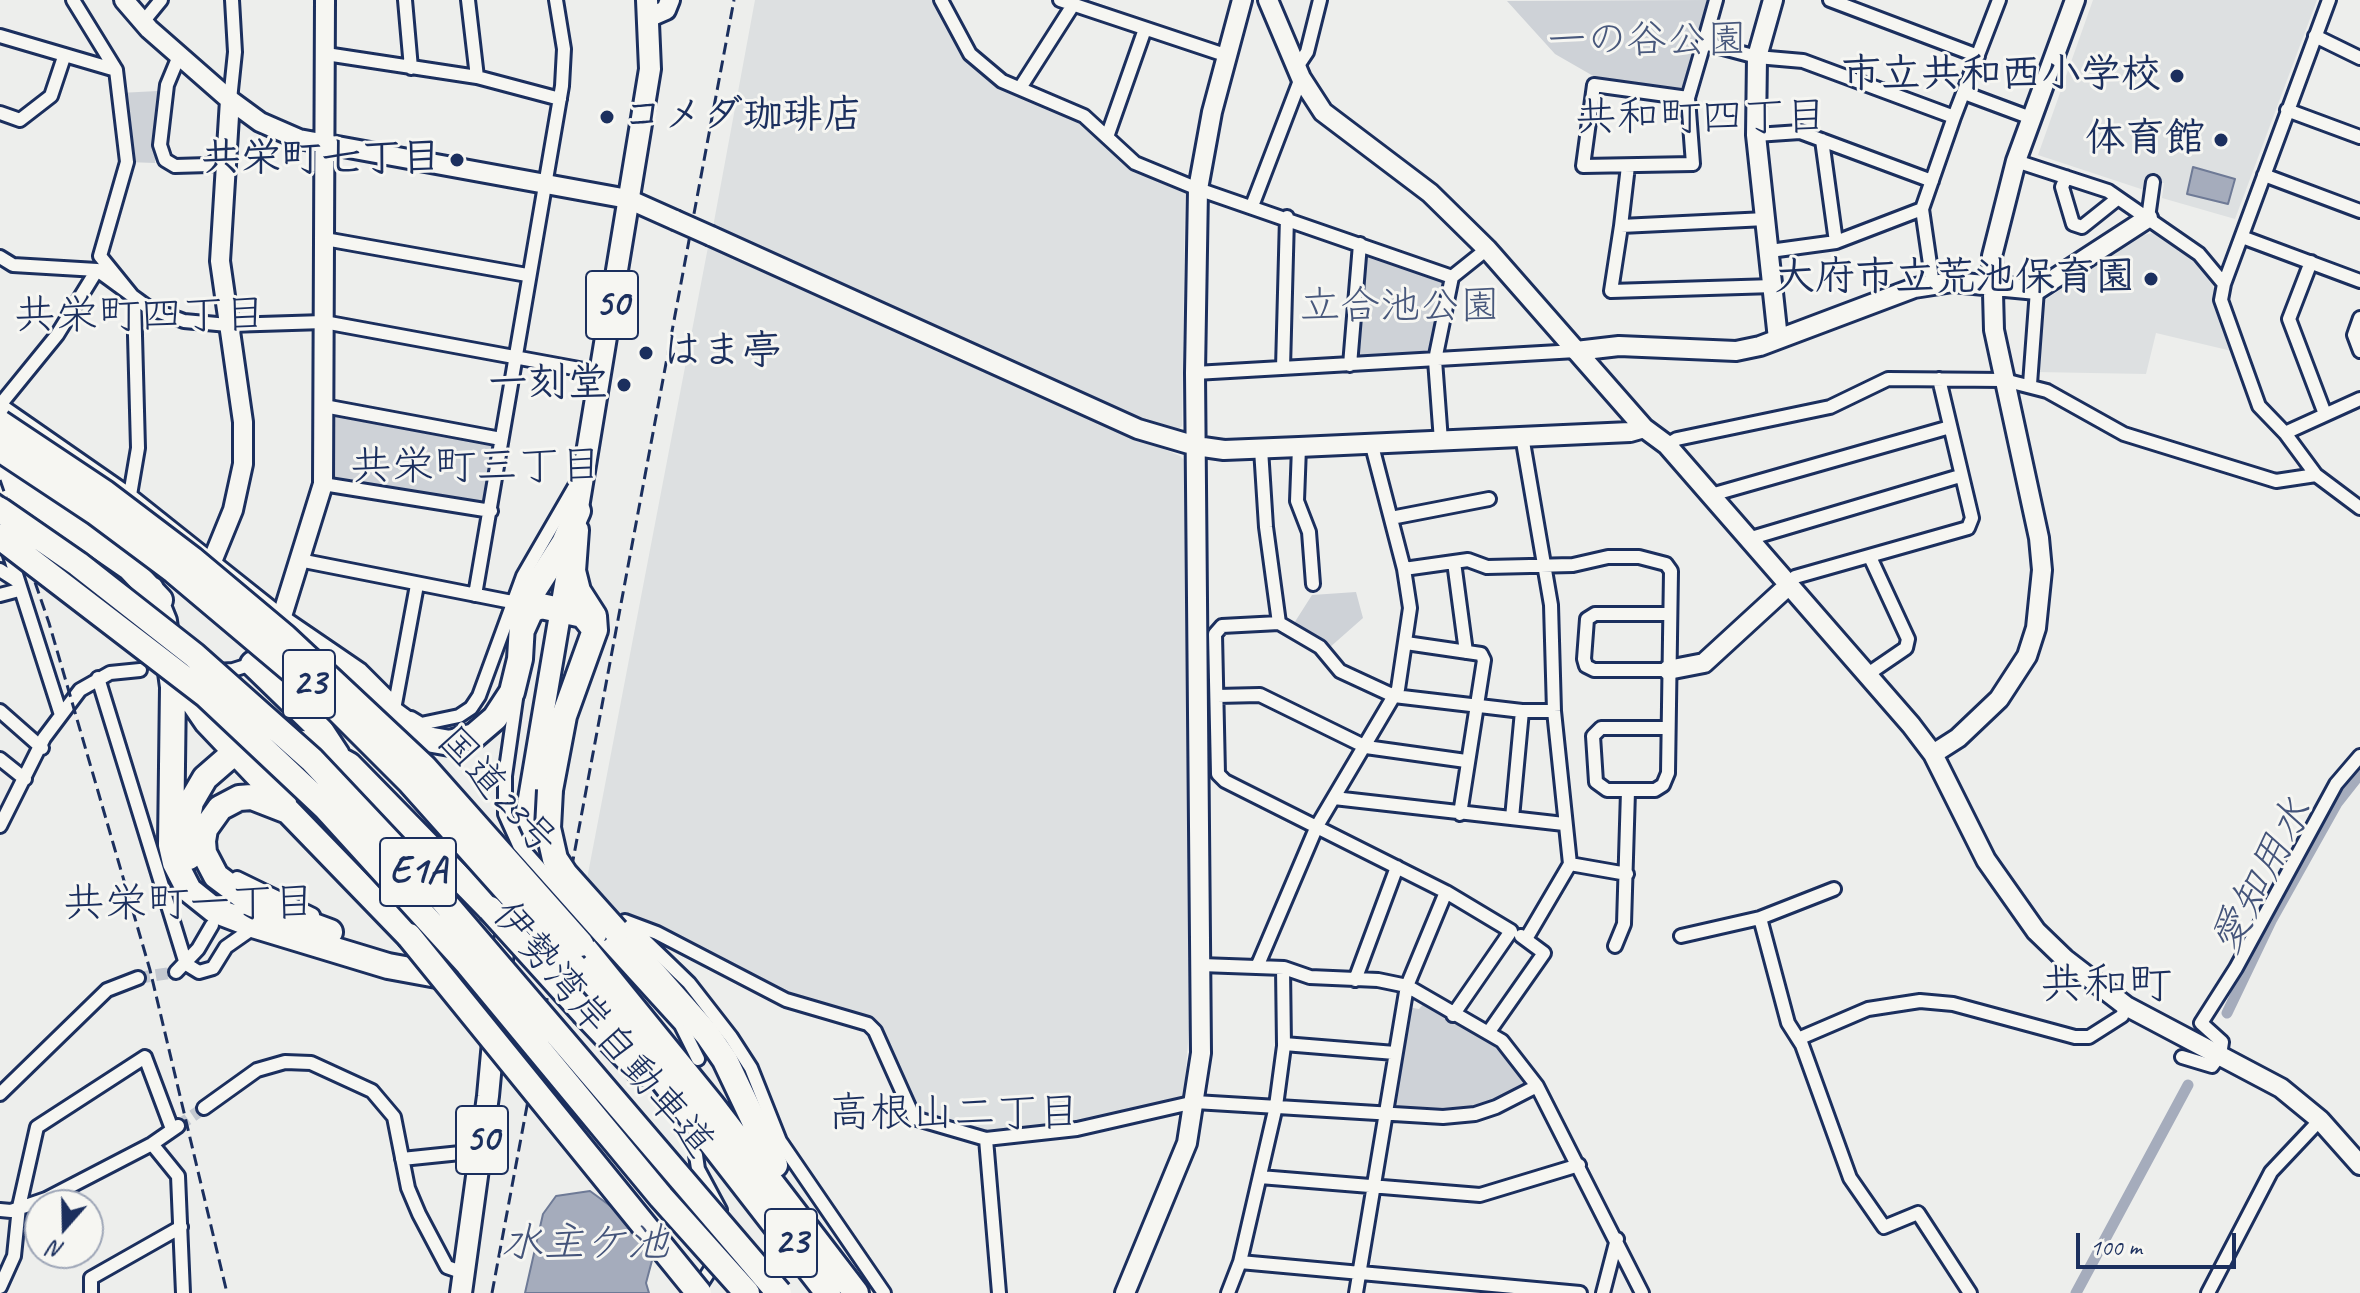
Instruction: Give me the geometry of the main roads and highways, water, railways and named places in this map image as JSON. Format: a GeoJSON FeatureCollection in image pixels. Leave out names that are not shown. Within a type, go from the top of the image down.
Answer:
{"type":"FeatureCollection","features":[{"type":"Feature","properties":{"kind":"highway","name":"国道23号"},"geometry":{"type":"LineString","coordinates":[[1,411],[283,627],[424,767],[593,944],[856,1293]]}},
{"type":"Feature","properties":{"kind":"highway","name":"国道23号"},"geometry":{"type":"LineString","coordinates":[[0,449],[95,512],[174,571],[333,705],[410,782],[593,944],[753,1193],[828,1293]]}},
{"type":"Feature","properties":{"kind":"highway"},"geometry":{"type":"LineString","coordinates":[[0,478],[130,568],[151,589],[168,616],[194,703],[223,741],[409,936],[697,1293]]}},
{"type":"Feature","properties":{"kind":"highway","name":"伊勢湾岸自動車道"},"geometry":{"type":"LineString","coordinates":[[0,510],[78,564],[194,655],[312,760],[428,883],[779,1293]]}},
{"type":"Feature","properties":{"kind":"highway"},"geometry":{"type":"LineString","coordinates":[[283,627],[417,734],[450,743],[474,736],[495,718],[512,692],[518,673],[520,619],[528,596],[559,553],[578,511]]}},
{"type":"Feature","properties":{"kind":"highway"},"geometry":{"type":"LineString","coordinates":[[578,511],[573,571],[578,591],[594,616],[595,630],[564,716],[550,790],[548,828],[555,859],[565,874],[593,944],[721,1044],[767,1153],[805,1206],[824,1248],[865,1293]]}},
{"type":"Feature","properties":{"kind":"highway","name":"伊勢湾岸自動車道"},"geometry":{"type":"LineString","coordinates":[[0,537],[139,641],[265,748],[375,860],[468,964],[661,1197],[747,1293]]}},
{"type":"Feature","properties":{"kind":"highway"},"geometry":{"type":"LineString","coordinates":[[151,589],[164,621],[173,687],[169,823],[175,863],[189,890],[200,901],[226,916],[388,966],[498,982]]}},
{"type":"Feature","properties":{"kind":"highway"},"geometry":{"type":"LineString","coordinates":[[520,640],[531,610],[541,606],[583,615],[595,630]]}},
{"type":"Feature","properties":{"kind":"highway"},"geometry":{"type":"LineString","coordinates":[[253,664],[320,729],[338,757]]}},
{"type":"Feature","properties":{"kind":"highway"},"geometry":{"type":"LineString","coordinates":[[268,744],[311,744],[338,757],[364,778],[753,1193]]}},
{"type":"Feature","properties":{"kind":"highway"},"geometry":{"type":"LineString","coordinates":[[228,758],[205,778],[187,815],[187,851],[197,876],[214,895],[244,912],[498,982]]}},
{"type":"Feature","properties":{"kind":"highway"},"geometry":{"type":"LineString","coordinates":[[303,822],[275,803],[239,798],[229,802],[211,818],[205,829],[204,853],[216,876],[236,895],[374,950]]}},
{"type":"Feature","properties":{"kind":"highway"},"geometry":{"type":"LineString","coordinates":[[468,964],[545,1068],[728,1293]]}},
{"type":"Feature","properties":{"kind":"highway"},"geometry":{"type":"LineString","coordinates":[[586,1071],[789,1293]]}},
{"type":"Feature","properties":{"kind":"main road","name":"50"},"geometry":{"type":"LineString","coordinates":[[462,1283],[498,982],[650,69],[648,9]]}},
{"type":"Feature","properties":{"kind":"water"},"geometry":{"type":"Polygon","coordinates":[[[2193,167],[2235,179],[2228,204],[2187,194],[2193,167]]]}},
{"type":"Feature","properties":{"kind":"water","name":"水主ケ池"},"geometry":{"type":"Polygon","coordinates":[[[590,1191],[635,1224],[654,1253],[646,1283],[649,1293],[525,1293],[543,1214],[556,1196],[590,1191]]]}},
{"type":"Feature","properties":{"kind":"waterway","name":"愛知用水"},"geometry":{"type":"LineString","coordinates":[[2227,1013],[2272,919],[2337,803],[2360,774]]}},
{"type":"Feature","properties":{"kind":"waterway","name":"愛知用水"},"geometry":{"type":"LineString","coordinates":[[2076,1293],[2188,1085]]}},
{"type":"Feature","properties":{"kind":"tunnel"},"geometry":{"type":"LineString","coordinates":[[138,978],[176,972]]}},
{"type":"Feature","properties":{"kind":"tunnel"},"geometry":{"type":"LineString","coordinates":[[178,1126],[204,1108]]}},
{"type":"Feature","properties":{"kind":"railway"},"geometry":{"type":"LineString","coordinates":[[492,1293],[734,0]]}},
{"type":"Feature","properties":{"kind":"railway"},"geometry":{"type":"LineString","coordinates":[[0,480],[49,623],[150,970],[227,1293]]}},
{"type":"Feature","properties":{"kind":"place","name":"市立共和西小学校"},"geometry":{"type":"Point","coordinates":[2177,76]}},
{"type":"Feature","properties":{"kind":"place","name":"コメダ珈琲店"},"geometry":{"type":"Point","coordinates":[607,117]}},
{"type":"Feature","properties":{"kind":"place","name":"体育館"},"geometry":{"type":"Point","coordinates":[2221,140]}},
{"type":"Feature","properties":{"kind":"place","name":"共栄町七丁目"},"geometry":{"type":"Point","coordinates":[457,160]}},
{"type":"Feature","properties":{"kind":"place","name":"大府市立荒池保育園"},"geometry":{"type":"Point","coordinates":[2151,279]}},
{"type":"Feature","properties":{"kind":"place","name":"はま亭"},"geometry":{"type":"Point","coordinates":[646,353]}},
{"type":"Feature","properties":{"kind":"place","name":"一刻堂"},"geometry":{"type":"Point","coordinates":[624,385]}},
{"type":"Feature","properties":{"kind":"district","name":"共和町四丁目"},"geometry":{"type":"Point","coordinates":[1701,119]}},
{"type":"Feature","properties":{"kind":"district","name":"共栄町四丁目"},"geometry":{"type":"Point","coordinates":[140,317]}},
{"type":"Feature","properties":{"kind":"district","name":"共栄町三丁目"},"geometry":{"type":"Point","coordinates":[476,468]}},
{"type":"Feature","properties":{"kind":"district","name":"共栄町一丁目"},"geometry":{"type":"Point","coordinates":[189,905]}},
{"type":"Feature","properties":{"kind":"district","name":"共和町"},"geometry":{"type":"Point","coordinates":[2106,986]}},
{"type":"Feature","properties":{"kind":"district","name":"高根山二丁目"},"geometry":{"type":"Point","coordinates":[954,1115]}},
{"type":"Feature","properties":{"kind":"park label","name":"一の谷公園"},"geometry":{"type":"Point","coordinates":[1647,42]}},
{"type":"Feature","properties":{"kind":"park label","name":"立合池公園"},"geometry":{"type":"Point","coordinates":[1400,308]}}]}
